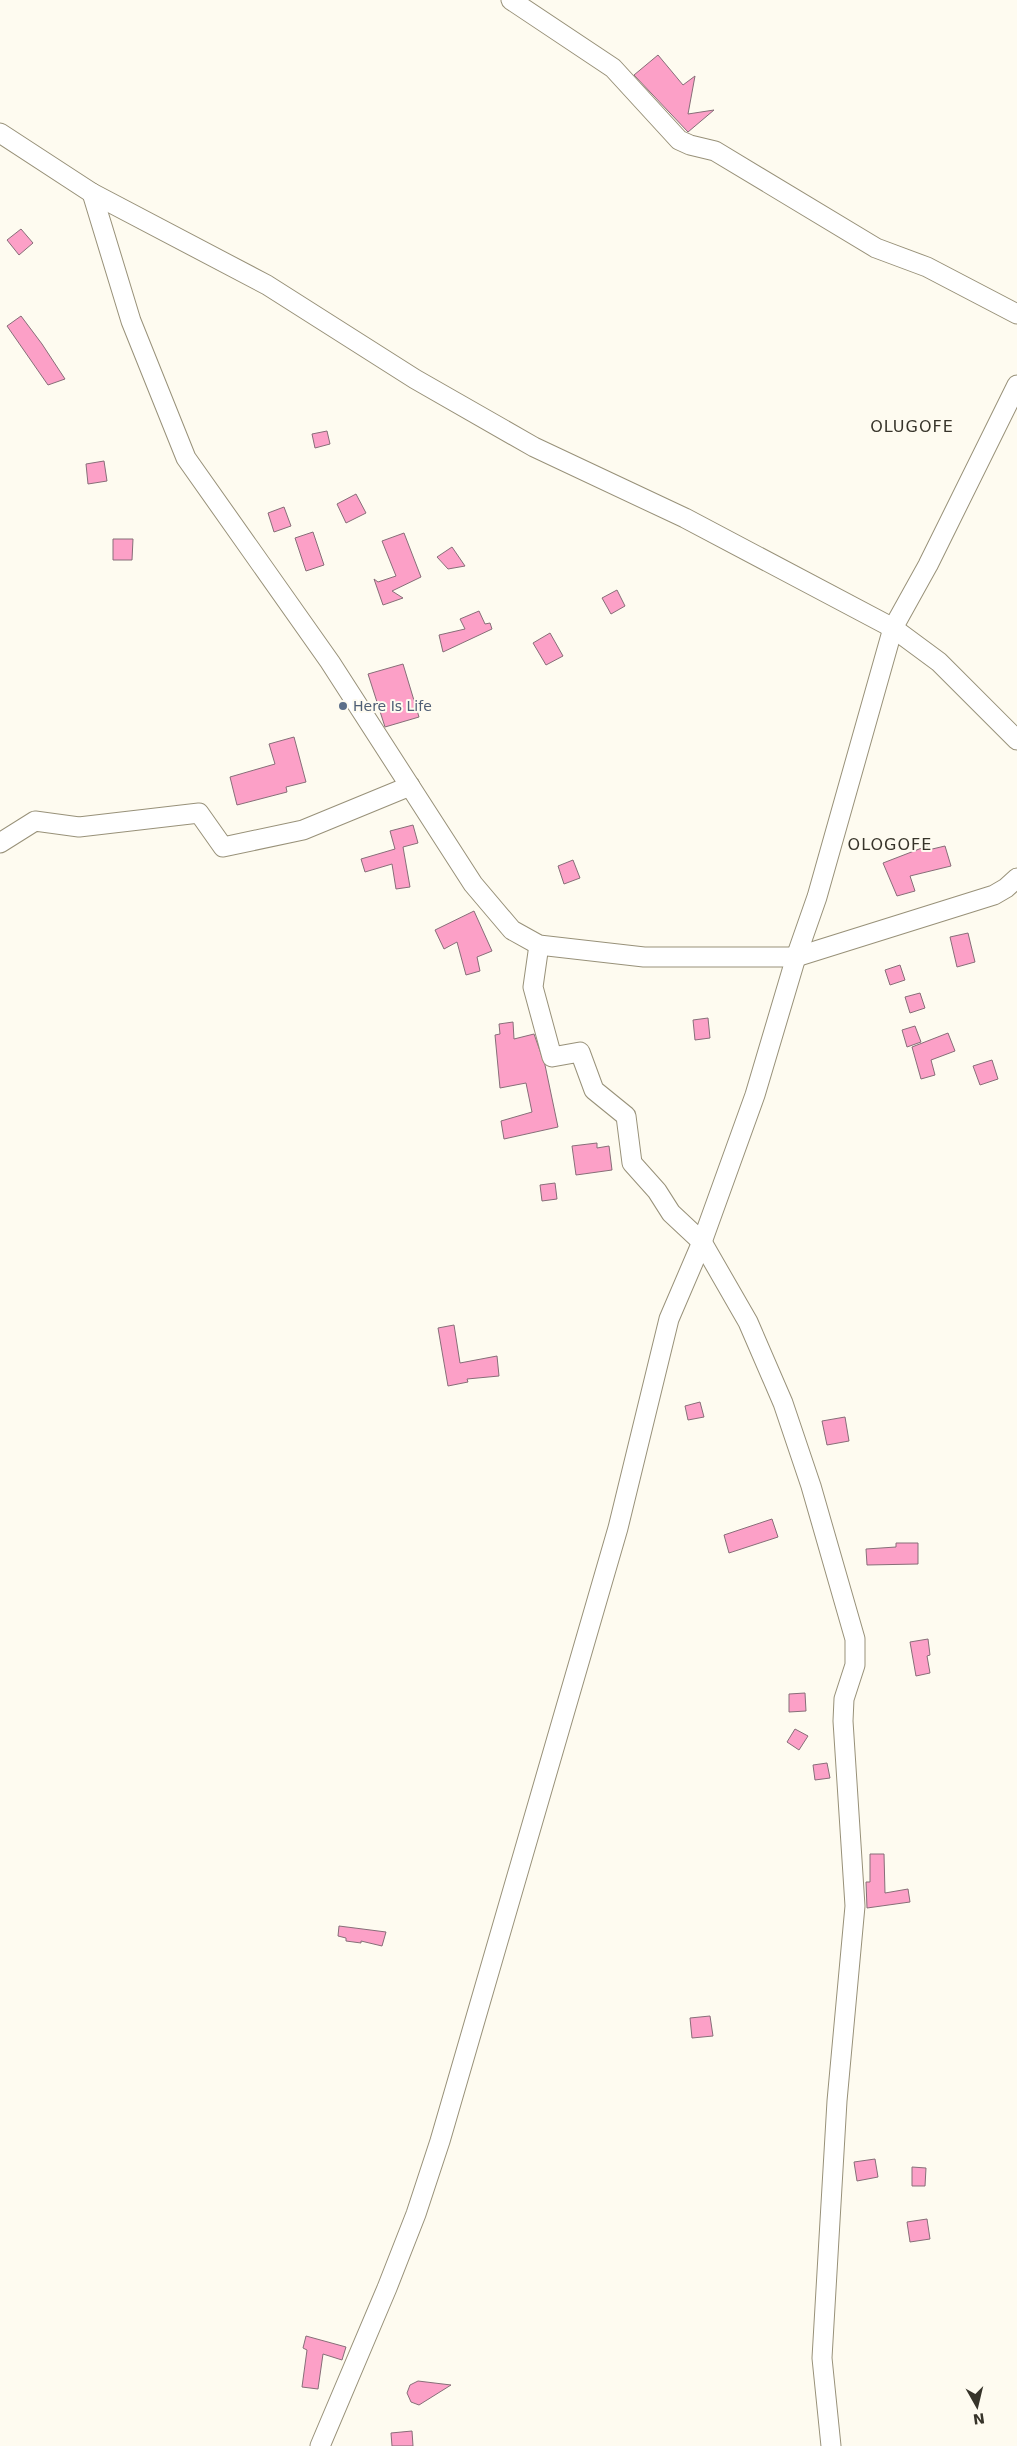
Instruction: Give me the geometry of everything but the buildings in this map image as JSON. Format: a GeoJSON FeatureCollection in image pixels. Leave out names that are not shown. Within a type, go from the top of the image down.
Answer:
{"type":"FeatureCollection","features":[{"type":"Feature","properties":{"kind":"street"},"geometry":{"type":"LineString","coordinates":[[511,0],[613,68],[679,140],[690,145],[715,151],[876,248],[926,267],[1017,314]]}},
{"type":"Feature","properties":{"kind":"street"},"geometry":{"type":"LineString","coordinates":[[0,133],[92,192],[267,285],[415,379],[534,447],[685,518],[893,628],[939,662],[1017,740]]}},
{"type":"Feature","properties":{"kind":"street"},"geometry":{"type":"LineString","coordinates":[[92,192],[131,321],[186,458],[330,662],[473,884],[512,930],[539,945],[644,957],[796,957],[994,895],[1006,888],[1017,878]]}},
{"type":"Feature","properties":{"kind":"street"},"geometry":{"type":"LineString","coordinates":[[321,2445],[416,2214],[440,2141],[618,1528],[669,1319],[702,1242],[755,1095],[796,957],[817,897],[893,628],[928,565],[1017,385]]}},
{"type":"Feature","properties":{"kind":"street"},"geometry":{"type":"LineString","coordinates":[[0,843],[35,821],[79,827],[199,813],[223,847],[303,830],[410,786]]}},
{"type":"Feature","properties":{"kind":"street"},"geometry":{"type":"LineString","coordinates":[[539,945],[533,988],[552,1057],[580,1052],[594,1090],[626,1116],[632,1163],[657,1191],[671,1213],[702,1242],[748,1322],[783,1403],[811,1486],[855,1639],[855,1665],[844,1699],[843,1721],[855,1906],[837,2101],[822,2358],[831,2446]]}},
{"type":"Feature","properties":{"kind":"place","name":"Here Is Life"},"geometry":{"type":"Point","coordinates":[343,706]}},
{"type":"Feature","properties":{"kind":"district","name":"OLUGOFE"},"geometry":{"type":"Point","coordinates":[912,426]}},
{"type":"Feature","properties":{"kind":"district","name":"OLOGOFE"},"geometry":{"type":"Point","coordinates":[890,844]}}]}
